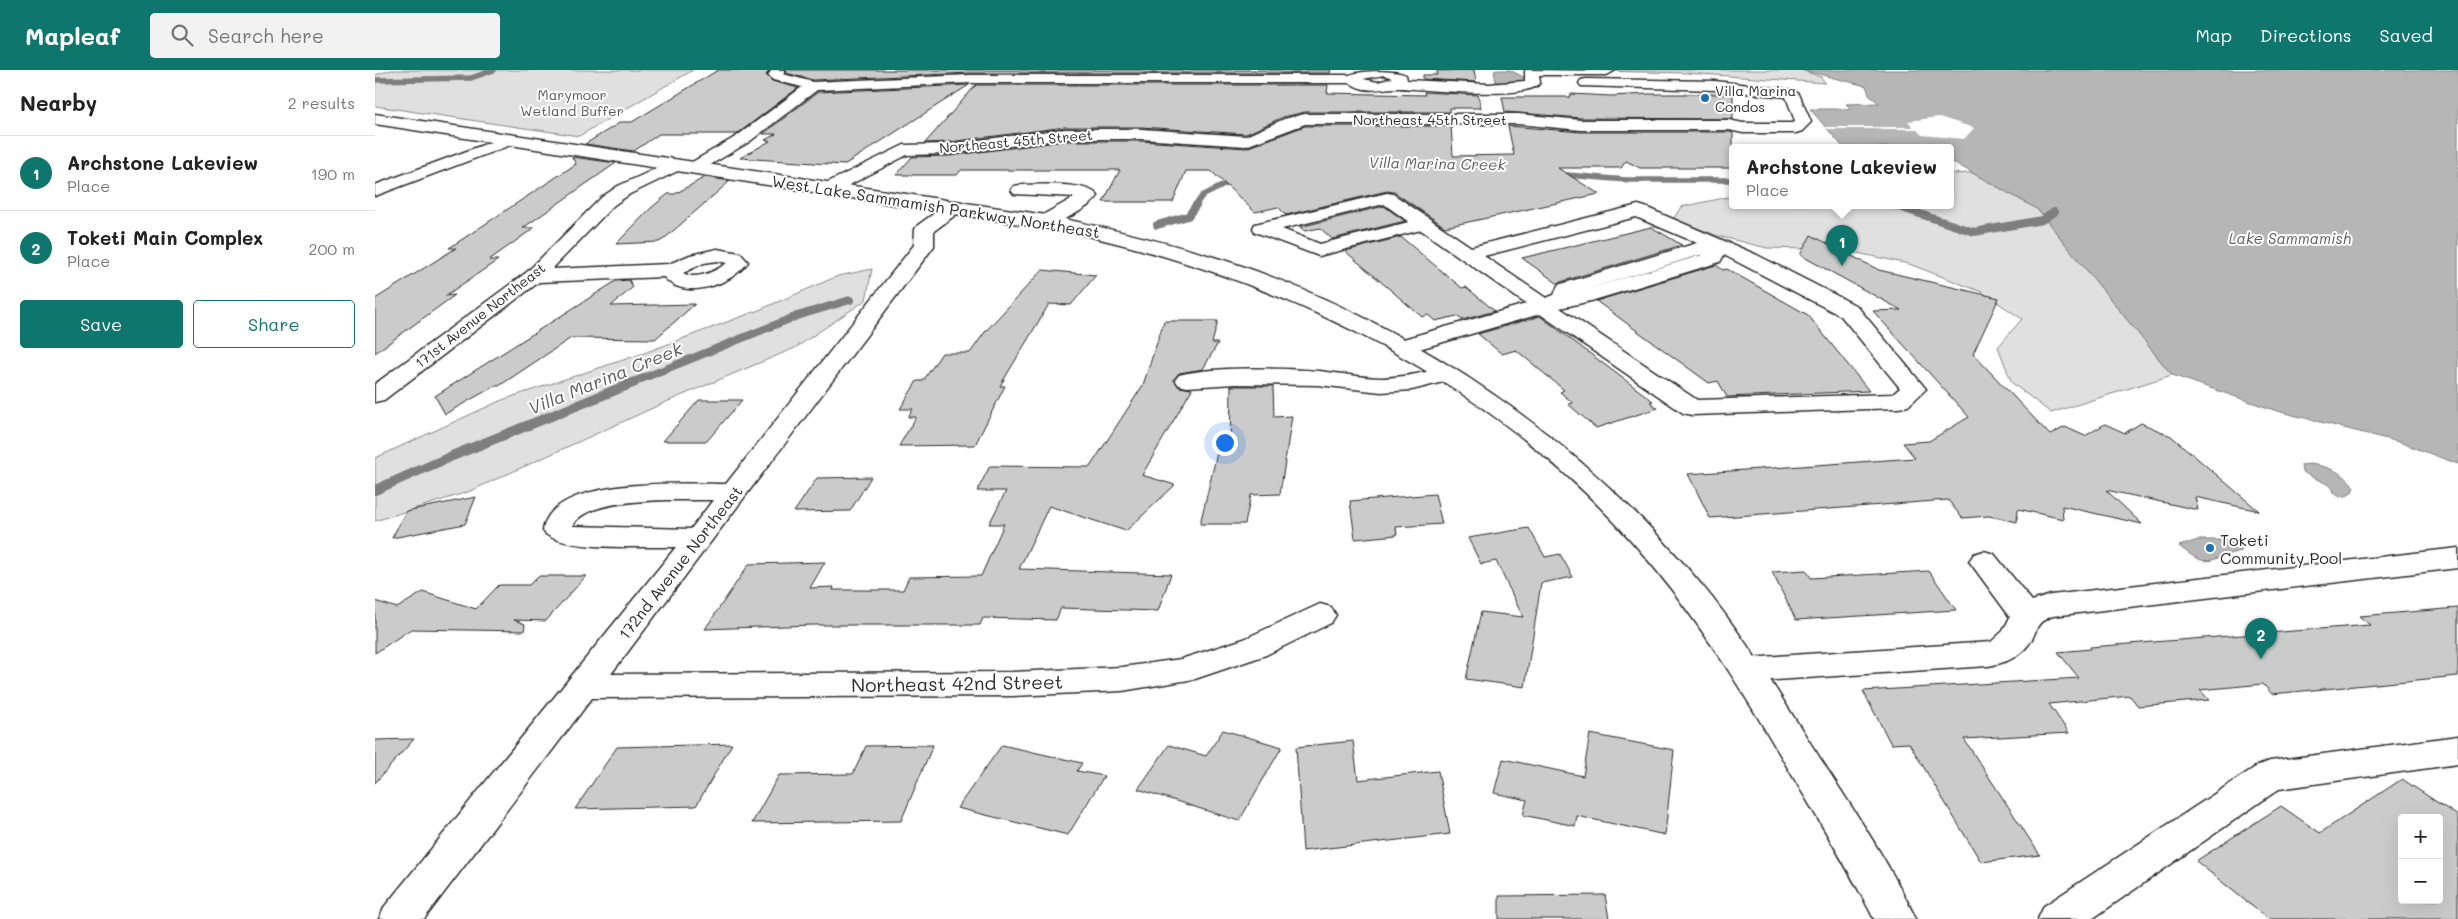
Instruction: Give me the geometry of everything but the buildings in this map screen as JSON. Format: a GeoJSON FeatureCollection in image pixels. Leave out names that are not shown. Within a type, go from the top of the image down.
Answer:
{"type":"FeatureCollection","features":[{"type":"Feature","properties":{"kind":"street"},"geometry":{"type":"LineString","coordinates":[[779,70],[775,74],[778,77],[813,86],[970,79],[1353,79],[1362,72],[1384,71],[1400,76],[1400,80],[1396,83],[1450,87],[1520,87],[1533,83],[1528,71],[1608,71]]}},
{"type":"Feature","properties":{"kind":"street"},"geometry":{"type":"LineString","coordinates":[[1586,83],[1706,83],[1751,87],[1792,94],[1803,122],[1796,128]]}},
{"type":"Feature","properties":{"kind":"street","name":"171st Avenue Northeast"},"geometry":{"type":"LineString","coordinates":[[375,394],[534,276],[608,201],[625,190],[687,166],[743,139],[813,86]]}},
{"type":"Feature","properties":{"kind":"street","name":"West Lake Sammamish Parkway Northeast"},"geometry":{"type":"LineString","coordinates":[[375,119],[1046,221],[1125,238],[1232,270],[1335,312],[1401,347],[1474,391],[1530,432],[1579,472],[1630,522],[1691,592],[1746,670],[1872,874],[1895,919]]}},
{"type":"Feature","properties":{"kind":"street","name":"Northeast 45th Street"},"geometry":{"type":"LineString","coordinates":[[831,187],[904,150],[949,148],[1065,134],[1141,134],[1246,141],[1258,139],[1293,120],[1305,119],[1518,119],[1581,125],[1729,125],[1743,128],[1816,128]]}},
{"type":"Feature","properties":{"kind":"street"},"geometry":{"type":"LineString","coordinates":[[1581,125],[1586,138],[1597,141]]}},
{"type":"Feature","properties":{"kind":"street"},"geometry":{"type":"LineString","coordinates":[[1662,141],[1737,139],[1743,137],[1743,128]]}},
{"type":"Feature","properties":{"kind":"street"},"geometry":{"type":"LineString","coordinates":[[375,191],[510,140]]}},
{"type":"Feature","properties":{"kind":"street"},"geometry":{"type":"LineString","coordinates":[[1020,190],[1081,192],[1089,196],[1046,221]]}},
{"type":"Feature","properties":{"kind":"street"},"geometry":{"type":"LineString","coordinates":[[1424,224],[1319,250],[1262,228],[1387,198],[1543,306],[1692,408],[1899,401],[1914,389],[1849,311],[1750,259],[1719,248],[1638,211],[1468,254]]}},
{"type":"Feature","properties":{"kind":"street","name":"172nd Avenue Northeast"},"geometry":{"type":"LineString","coordinates":[[399,919],[699,538],[924,246],[925,229],[956,206]]}},
{"type":"Feature","properties":{"kind":"street"},"geometry":{"type":"LineString","coordinates":[[1401,347],[1564,299],[1584,297],[1713,258],[1719,248]]}},
{"type":"Feature","properties":{"kind":"street"},"geometry":{"type":"LineString","coordinates":[[534,276],[674,270]]}},
{"type":"Feature","properties":{"kind":"street"},"geometry":{"type":"LineString","coordinates":[[1187,380],[1235,377],[1319,378],[1381,385],[1411,383],[1447,374]]}},
{"type":"Feature","properties":{"kind":"street"},"geometry":{"type":"LineString","coordinates":[[699,538],[570,536],[557,530],[558,521],[568,511],[589,501],[620,494],[734,492]]}},
{"type":"Feature","properties":{"kind":"street"},"geometry":{"type":"LineString","coordinates":[[1746,670],[1988,654],[2000,652],[2017,637],[2023,621],[2032,612],[2051,606],[2458,558]]}},
{"type":"Feature","properties":{"kind":"street"},"geometry":{"type":"LineString","coordinates":[[1984,560],[2027,617]]}},
{"type":"Feature","properties":{"kind":"street","name":"Northeast 42nd Street"},"geometry":{"type":"LineString","coordinates":[[583,686],[1012,684],[1122,679],[1183,671],[1255,647],[1320,615]]}},
{"type":"Feature","properties":{"kind":"street"},"geometry":{"type":"LineString","coordinates":[[2059,919],[2270,776],[2458,750]]}},
{"type":"Feature","properties":{"kind":"green space","name":"Marymoor Wetland Buffer"},"geometry":{"type":"Polygon","coordinates":[[[391,70],[693,70],[579,136],[375,106],[375,75],[391,70]]]}},
{"type":"Feature","properties":{"kind":"green space"},"geometry":{"type":"Polygon","coordinates":[[[1549,70],[1801,70],[1821,77],[1825,83],[1686,73],[1549,70]]]}},
{"type":"Feature","properties":{"kind":"green space"},"geometry":{"type":"Polygon","coordinates":[[[1973,173],[2037,209],[2172,375],[2051,413],[2012,383],[1998,347],[2022,319],[1982,292],[1909,264],[1843,250],[1767,248],[1718,236],[1673,219],[1681,207],[1729,197],[1729,209],[1954,209],[1954,174],[1973,173]]]}},
{"type":"Feature","properties":{"kind":"green space"},"geometry":{"type":"Polygon","coordinates":[[[872,269],[866,300],[795,348],[666,402],[468,492],[375,521],[375,458],[502,400],[644,353],[759,310],[838,276],[872,269]]]}},
{"type":"Feature","properties":{"kind":"water"},"geometry":{"type":"Polygon","coordinates":[[[1494,70],[1510,70],[1527,79],[1527,82],[1496,82],[1494,70]]]}},
{"type":"Feature","properties":{"kind":"water","name":"Lake Sammamish"},"geometry":{"type":"Polygon","coordinates":[[[1802,70],[2458,70],[2458,464],[2399,442],[2277,411],[2172,375],[2037,209],[1954,163],[1954,144],[1840,144],[1810,109],[1851,109],[1846,104],[1879,103],[1870,96],[1866,86],[1802,70]]]}},
{"type":"Feature","properties":{"kind":"water"},"geometry":{"type":"Polygon","coordinates":[[[2310,464],[2329,468],[2346,477],[2354,487],[2352,492],[2347,496],[2340,497],[2332,492],[2334,491],[2332,488],[2324,482],[2302,471],[2301,465],[2310,464]]]}},
{"type":"Feature","properties":{"kind":"water","name":"Toketi Community Pool"},"geometry":{"type":"Polygon","coordinates":[[[2198,540],[2228,540],[2242,551],[2210,561],[2204,561],[2179,546],[2198,540]]]}},
{"type":"Feature","properties":{"kind":"pier"},"geometry":{"type":"Polygon","coordinates":[[[1939,117],[1974,128],[1964,139],[1922,135],[1916,129],[1827,129],[1825,127],[1913,127],[1908,121],[1939,117]]]}},
{"type":"Feature","properties":{"kind":"waterway"},"geometry":{"type":"LineString","coordinates":[[375,80],[471,78],[494,70]]}},
{"type":"Feature","properties":{"kind":"waterway","name":"Villa Marina Creek"},"geometry":{"type":"LineString","coordinates":[[1556,174],[1626,180],[1729,180]]}},
{"type":"Feature","properties":{"kind":"waterway","name":"Villa Marina Creek"},"geometry":{"type":"LineString","coordinates":[[1195,206],[1202,196],[1238,178]]}},
{"type":"Feature","properties":{"kind":"waterway","name":"Villa Marina Creek"},"geometry":{"type":"LineString","coordinates":[[1157,225],[1188,216],[1196,205]]}},
{"type":"Feature","properties":{"kind":"waterway","name":"Villa Marina Creek"},"geometry":{"type":"LineString","coordinates":[[1905,209],[1974,232],[2042,220],[2054,212]]}},
{"type":"Feature","properties":{"kind":"waterway","name":"Villa Marina Creek"},"geometry":{"type":"LineString","coordinates":[[631,383],[797,316],[850,300]]}},
{"type":"Feature","properties":{"kind":"waterway","name":"Villa Marina Creek"},"geometry":{"type":"LineString","coordinates":[[375,490],[452,456],[635,382]]}},
{"type":"Feature","properties":{"kind":"place","name":"Villa Marina Condos"},"geometry":{"type":"Point","coordinates":[1705,98]}},
{"type":"Feature","properties":{"kind":"place","name":"Archstone Lakeview"},"geometry":{"type":"Point","coordinates":[1842,266]}},
{"type":"Feature","properties":{"kind":"place","name":"Toketi Community Pool"},"geometry":{"type":"Point","coordinates":[2210,548]}},
{"type":"Feature","properties":{"kind":"place","name":"Toketi Main Complex"},"geometry":{"type":"Point","coordinates":[2261,659]}}]}
